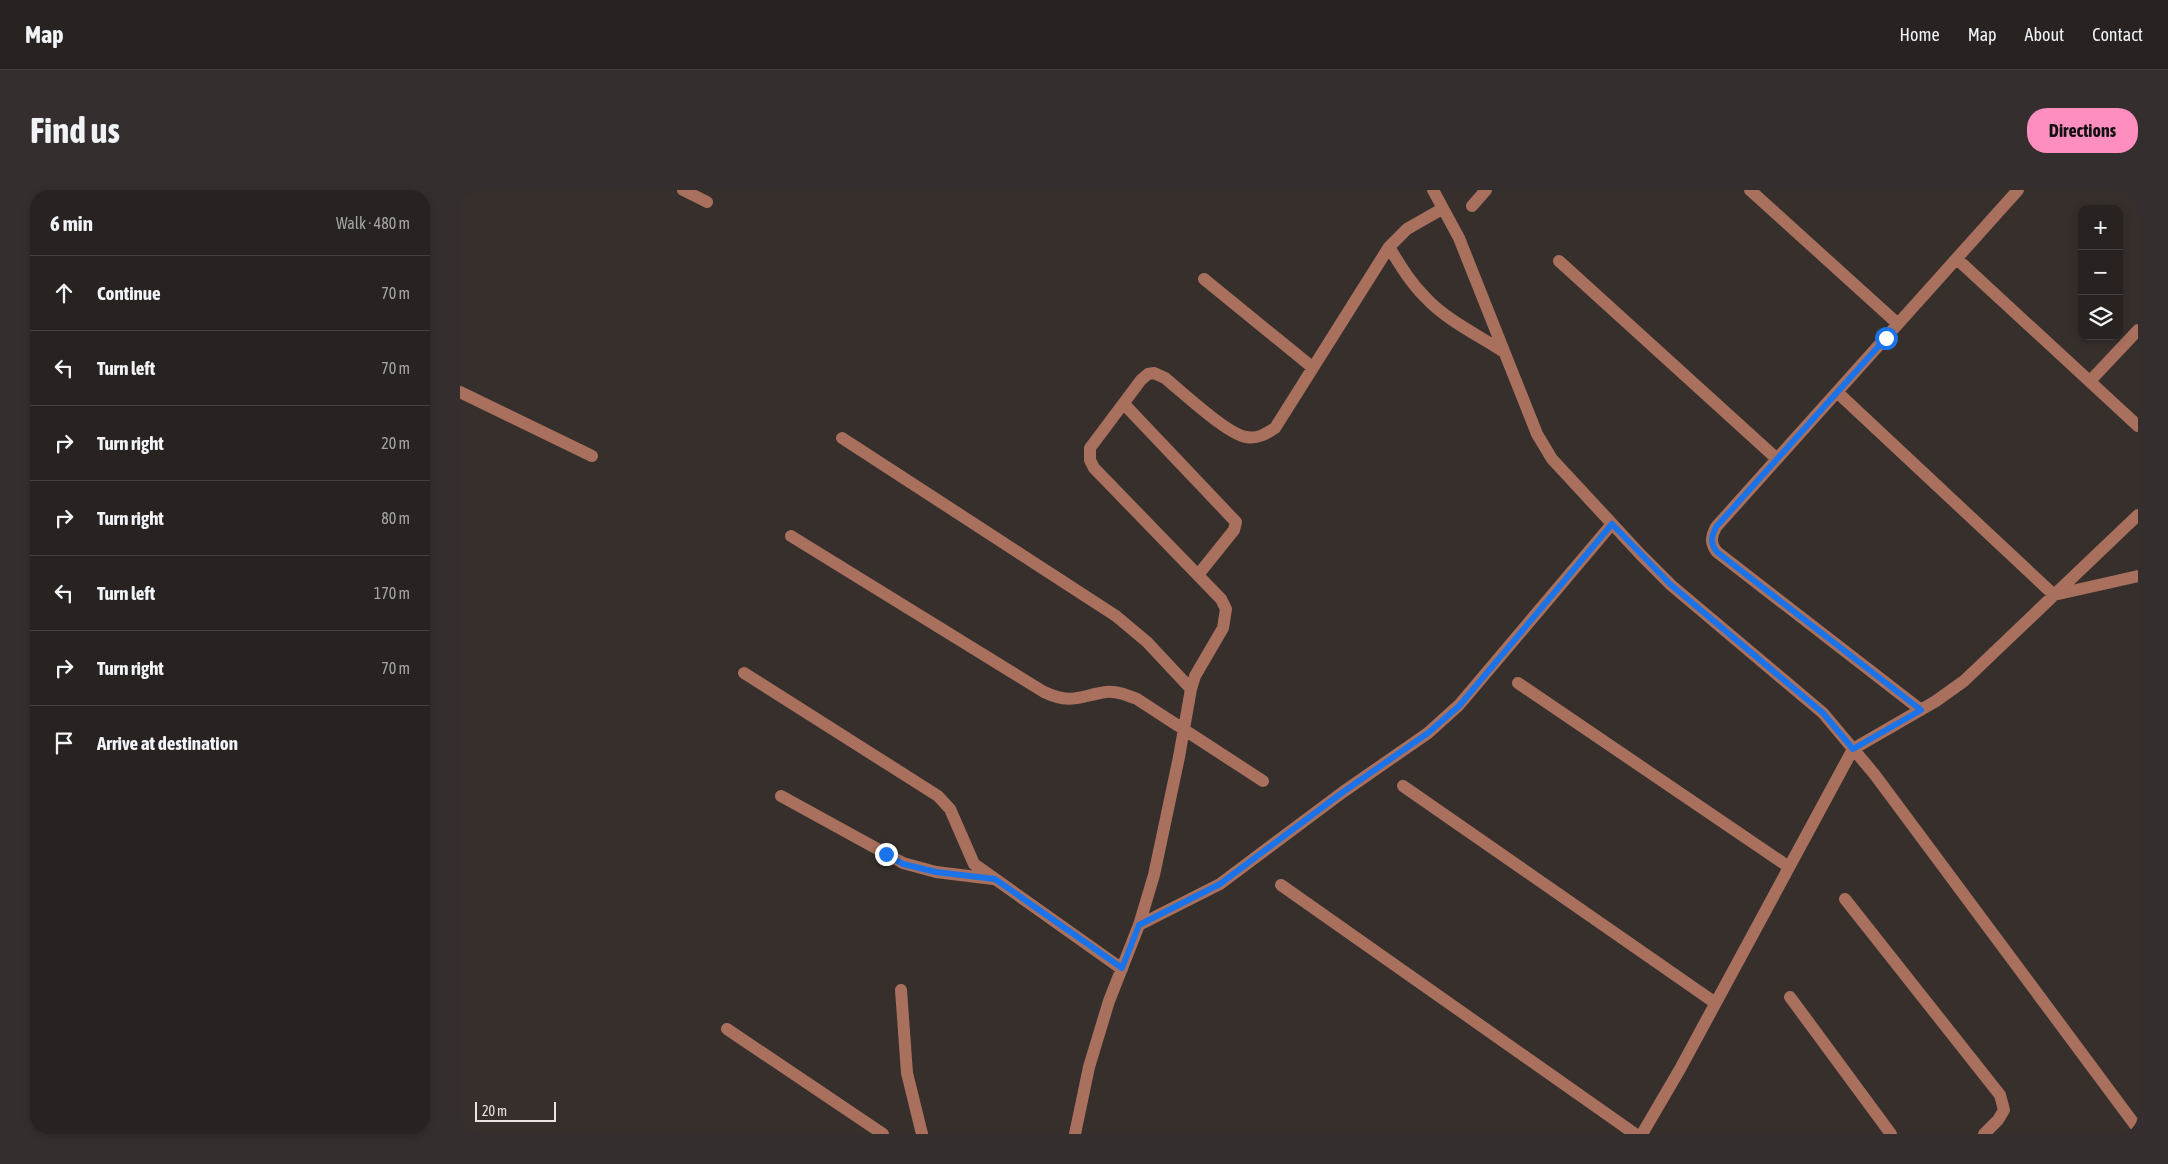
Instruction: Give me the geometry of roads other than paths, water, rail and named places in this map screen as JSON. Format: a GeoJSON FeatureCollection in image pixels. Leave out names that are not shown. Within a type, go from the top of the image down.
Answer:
{"type":"FeatureCollection","features":[{"type":"Feature","properties":{"kind":"street"},"geometry":{"type":"LineString","coordinates":[[683,190],[708,202]]}},
{"type":"Feature","properties":{"kind":"street"},"geometry":{"type":"LineString","coordinates":[[1433,190],[1459,238],[1537,434],[1552,459],[1671,585],[1823,713],[1875,775],[2138,1129]]}},
{"type":"Feature","properties":{"kind":"street"},"geometry":{"type":"LineString","coordinates":[[1472,206],[1486,190]]}},
{"type":"Feature","properties":{"kind":"street"},"geometry":{"type":"LineString","coordinates":[[1750,190],[1898,324]]}},
{"type":"Feature","properties":{"kind":"street"},"geometry":{"type":"LineString","coordinates":[[1921,710],[1717,552],[1712,546],[1711,539],[1716,527],[2018,190]]}},
{"type":"Feature","properties":{"kind":"street"},"geometry":{"type":"LineString","coordinates":[[1076,1134],[1089,1067],[1109,1001],[1139,925],[1154,876],[1191,689],[1195,676],[1223,628],[1226,617],[1226,609],[1221,600],[1094,468],[1090,460],[1090,448],[1141,380],[1148,374],[1154,373],[1165,378],[1235,434],[1256,438],[1275,428],[1389,247],[1407,229],[1442,209]]}},
{"type":"Feature","properties":{"kind":"street"},"geometry":{"type":"LineString","coordinates":[[1389,247],[1409,278],[1426,299],[1504,352]]}},
{"type":"Feature","properties":{"kind":"street"},"geometry":{"type":"LineString","coordinates":[[1957,259],[2138,426]]}},
{"type":"Feature","properties":{"kind":"street"},"geometry":{"type":"LineString","coordinates":[[1559,261],[1777,459]]}},
{"type":"Feature","properties":{"kind":"street"},"geometry":{"type":"LineString","coordinates":[[1204,279],[1312,367]]}},
{"type":"Feature","properties":{"kind":"street"},"geometry":{"type":"LineString","coordinates":[[2090,382],[2138,330]]}},
{"type":"Feature","properties":{"kind":"street"},"geometry":{"type":"LineString","coordinates":[[460,392],[592,456]]}},
{"type":"Feature","properties":{"kind":"street"},"geometry":{"type":"LineString","coordinates":[[1837,392],[2054,595]]}},
{"type":"Feature","properties":{"kind":"street"},"geometry":{"type":"LineString","coordinates":[[1124,404],[1236,522],[1234,530],[1198,575]]}},
{"type":"Feature","properties":{"kind":"street"},"geometry":{"type":"LineString","coordinates":[[842,438],[1116,616],[1147,642],[1191,689]]}},
{"type":"Feature","properties":{"kind":"street"},"geometry":{"type":"LineString","coordinates":[[1642,1134],[1680,1069],[1714,1002],[1853,749],[1921,710],[1964,681],[2138,515]]}},
{"type":"Feature","properties":{"kind":"street"},"geometry":{"type":"LineString","coordinates":[[1139,925],[1220,884],[1343,792],[1428,733],[1459,706],[1612,524]]}},
{"type":"Feature","properties":{"kind":"street"},"geometry":{"type":"LineString","coordinates":[[791,536],[1044,692],[1056,698],[1069,700],[1107,692],[1120,693],[1137,699],[1264,781]]}},
{"type":"Feature","properties":{"kind":"street"},"geometry":{"type":"LineString","coordinates":[[2054,595],[2138,576]]}},
{"type":"Feature","properties":{"kind":"street"},"geometry":{"type":"LineString","coordinates":[[744,673],[938,796],[950,809],[974,864],[1122,968]]}},
{"type":"Feature","properties":{"kind":"street"},"geometry":{"type":"LineString","coordinates":[[1518,683],[1789,867]]}},
{"type":"Feature","properties":{"kind":"street"},"geometry":{"type":"LineString","coordinates":[[1403,786],[1714,1002]]}},
{"type":"Feature","properties":{"kind":"street"},"geometry":{"type":"LineString","coordinates":[[781,796],[903,864],[936,872],[995,879]]}},
{"type":"Feature","properties":{"kind":"street"},"geometry":{"type":"LineString","coordinates":[[1281,885],[1635,1134]]}},
{"type":"Feature","properties":{"kind":"street"},"geometry":{"type":"LineString","coordinates":[[1845,899],[2000,1095],[2004,1110],[1998,1120],[1984,1134]]}},
{"type":"Feature","properties":{"kind":"street"},"geometry":{"type":"LineString","coordinates":[[901,990],[906,1072],[922,1134]]}},
{"type":"Feature","properties":{"kind":"street"},"geometry":{"type":"LineString","coordinates":[[1790,997],[1891,1134]]}},
{"type":"Feature","properties":{"kind":"street"},"geometry":{"type":"LineString","coordinates":[[727,1028],[883,1134]]}}]}
